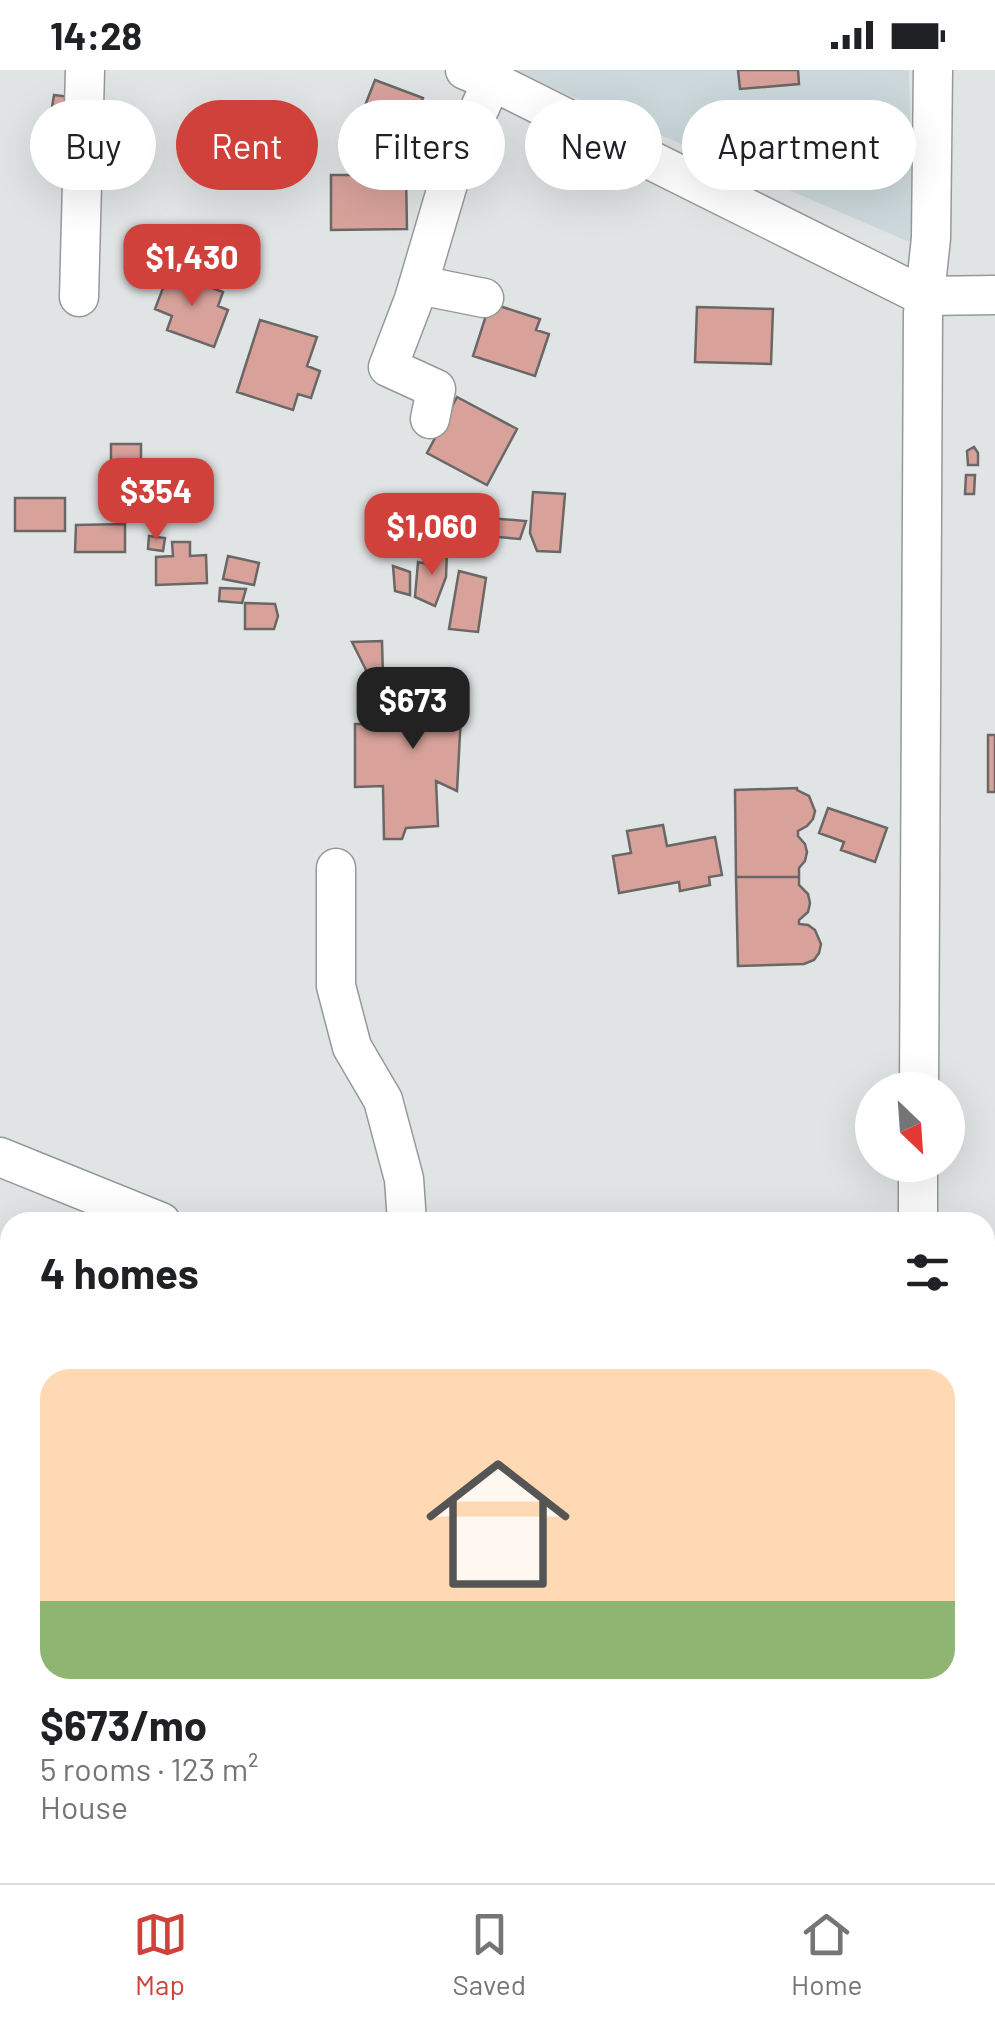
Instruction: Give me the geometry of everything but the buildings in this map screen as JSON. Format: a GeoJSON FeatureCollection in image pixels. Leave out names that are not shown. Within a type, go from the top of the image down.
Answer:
{"type":"FeatureCollection","features":[{"type":"Feature","properties":{"kind":"street"},"geometry":{"type":"LineString","coordinates":[[79,297],[85,70]]}},
{"type":"Feature","properties":{"kind":"street"},"geometry":{"type":"LineString","coordinates":[[919,1072],[924,296],[931,238],[934,70]]}},
{"type":"Feature","properties":{"kind":"street"},"geometry":{"type":"LineString","coordinates":[[430,419],[436,389],[388,367],[418,286],[478,75],[924,296],[995,295]]}},
{"type":"Feature","properties":{"kind":"street"},"geometry":{"type":"LineString","coordinates":[[418,286],[484,298]]}},
{"type":"Feature","properties":{"kind":"street"},"geometry":{"type":"LineString","coordinates":[[336,868],[336,986],[352,1047],[383,1100],[404,1179],[406,1212]]}},
{"type":"Feature","properties":{"kind":"street"},"geometry":{"type":"LineString","coordinates":[[0,1157],[136,1212]]}},
{"type":"Feature","properties":{"kind":"street"},"geometry":{"type":"LineString","coordinates":[[918,1182],[918,1212]]}},
{"type":"Feature","properties":{"kind":"shaded area"},"geometry":{"type":"Polygon","coordinates":[[[510,70],[909,70],[910,100],[682,100],[682,144],[662,135],[662,100],[580,100],[510,70]]]}},
{"type":"Feature","properties":{"kind":"shaded area"},"geometry":{"type":"Polygon","coordinates":[[[789,190],[912,190],[914,244],[789,190]]]}}]}
